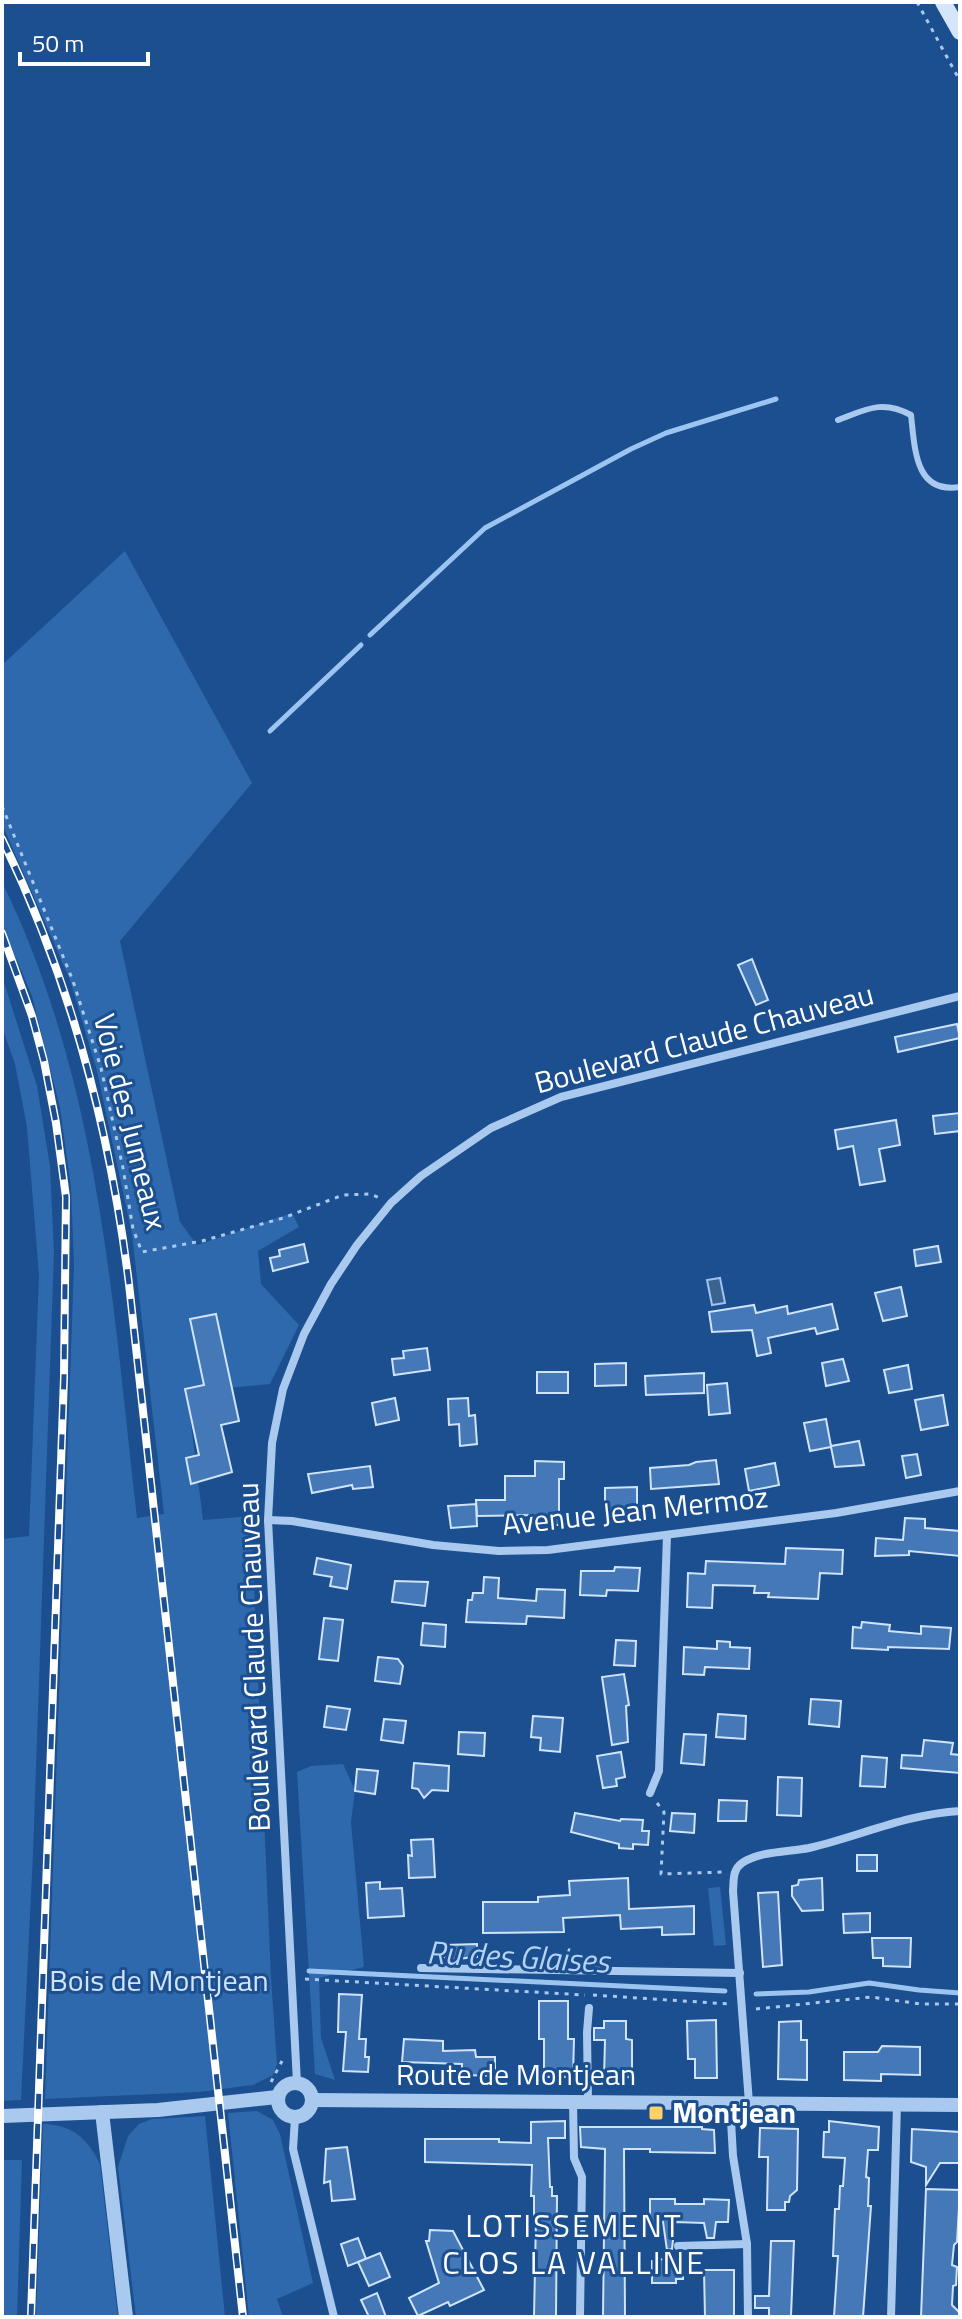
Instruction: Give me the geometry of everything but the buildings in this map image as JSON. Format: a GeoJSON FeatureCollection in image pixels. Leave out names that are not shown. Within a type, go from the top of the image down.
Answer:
{"type":"FeatureCollection","features":[{"type":"Feature","properties":{"kind":"main road"},"geometry":{"type":"LineString","coordinates":[[943,2],[960,32]]}},
{"type":"Feature","properties":{"kind":"street","name":"Boulevard Claude Chauveau"},"geometry":{"type":"LineString","coordinates":[[297,2083],[268,1520],[272,1443],[283,1389],[304,1334],[331,1284],[391,1203],[421,1176],[491,1128],[561,1097],[960,996]]}},
{"type":"Feature","properties":{"kind":"street","name":"Avenue Jean Mermoz"},"geometry":{"type":"LineString","coordinates":[[268,1520],[306,1523],[433,1545],[499,1551],[548,1550],[836,1513],[960,1491]]}},
{"type":"Feature","properties":{"kind":"street"},"geometry":{"type":"LineString","coordinates":[[650,1793],[659,1771],[667,1535]]}},
{"type":"Feature","properties":{"kind":"street"},"geometry":{"type":"LineString","coordinates":[[749,2103],[734,1872],[751,1858],[810,1848],[904,1819],[960,1811]]}},
{"type":"Feature","properties":{"kind":"street"},"geometry":{"type":"LineString","coordinates":[[421,1968],[740,1973]]}},
{"type":"Feature","properties":{"kind":"street"},"geometry":{"type":"LineString","coordinates":[[580,2317],[582,2177],[574,2158],[589,2008]]}},
{"type":"Feature","properties":{"kind":"street"},"geometry":{"type":"LineString","coordinates":[[297,2083],[308,2088],[312,2100],[307,2112],[295,2118],[279,2109],[277,2097],[284,2086],[297,2083]]}},
{"type":"Feature","properties":{"kind":"street"},"geometry":{"type":"LineString","coordinates":[[2,2116],[182,2108],[277,2097]]}},
{"type":"Feature","properties":{"kind":"street","name":"Route de Montjean"},"geometry":{"type":"LineString","coordinates":[[312,2100],[960,2105]]}},
{"type":"Feature","properties":{"kind":"street"},"geometry":{"type":"LineString","coordinates":[[730,2102],[733,2156],[745,2215],[748,2317]]}},
{"type":"Feature","properties":{"kind":"street"},"geometry":{"type":"LineString","coordinates":[[891,2317],[897,2105]]}},
{"type":"Feature","properties":{"kind":"street"},"geometry":{"type":"LineString","coordinates":[[102,2112],[126,2317]]}},
{"type":"Feature","properties":{"kind":"street"},"geometry":{"type":"LineString","coordinates":[[295,2118],[293,2149],[334,2317]]}},
{"type":"Feature","properties":{"kind":"street"},"geometry":{"type":"LineString","coordinates":[[678,2246],[747,2244]]}},
{"type":"Feature","properties":{"kind":"lane"},"geometry":{"type":"LineString","coordinates":[[838,420],[878,405],[911,415],[921,469],[931,485],[944,489],[960,487]]}},
{"type":"Feature","properties":{"kind":"path"},"geometry":{"type":"LineString","coordinates":[[917,2],[960,81]]}},
{"type":"Feature","properties":{"kind":"path","name":"Voie des Jumeaux"},"geometry":{"type":"LineString","coordinates":[[2,806],[73,981],[101,1068],[133,1229],[142,1252],[202,1241],[283,1218],[343,1195],[370,1194],[391,1203]]}},
{"type":"Feature","properties":{"kind":"path"},"geometry":{"type":"LineString","coordinates":[[650,1793],[664,1812],[661,1874],[734,1872]]}},
{"type":"Feature","properties":{"kind":"path"},"geometry":{"type":"LineString","coordinates":[[294,1979],[710,2002],[752,2010],[871,1997],[921,2004],[960,2004]]}},
{"type":"Feature","properties":{"kind":"green space","name":"Bois de Montjean"},"geometry":{"type":"Polygon","coordinates":[[[125,551],[252,783],[120,941],[180,1222],[197,1245],[292,1213],[299,1227],[258,1251],[261,1284],[299,1325],[270,1384],[187,1392],[203,1520],[251,1516],[277,2064],[273,2075],[253,2085],[199,2092],[45,2099],[74,1265],[71,1187],[60,1108],[32,996],[2,925],[2,882],[35,958],[61,1035],[81,1114],[109,1274],[137,1518],[164,1514],[132,1234],[97,1071],[70,980],[2,824],[2,665],[125,551]]]}},
{"type":"Feature","properties":{"kind":"green space"},"geometry":{"type":"Polygon","coordinates":[[[2,976],[37,1086],[50,1166],[54,1252],[33,1854],[21,2100],[2,2101],[2,1539],[29,1536],[39,1275],[27,1127],[15,1064],[2,1027],[2,976]]]}},
{"type":"Feature","properties":{"kind":"green space"},"geometry":{"type":"Polygon","coordinates":[[[343,1764],[355,1790],[351,1822],[364,1967],[319,1978],[321,2038],[335,2080],[315,2074],[297,1772],[311,1766],[343,1764]]]}},
{"type":"Feature","properties":{"kind":"green space"},"geometry":{"type":"Polygon","coordinates":[[[720,1887],[726,1945],[714,1946],[708,1888],[720,1887]]]}},
{"type":"Feature","properties":{"kind":"green space"},"geometry":{"type":"Polygon","coordinates":[[[257,2111],[273,2120],[280,2134],[313,2283],[277,2299],[283,2317],[249,2317],[228,2113],[257,2111]]]}},
{"type":"Feature","properties":{"kind":"green space"},"geometry":{"type":"Polygon","coordinates":[[[205,2116],[225,2317],[136,2317],[118,2167],[128,2136],[139,2124],[152,2119],[205,2116]]]}},
{"type":"Feature","properties":{"kind":"green space"},"geometry":{"type":"Polygon","coordinates":[[[43,2124],[71,2130],[90,2147],[100,2164],[118,2317],[36,2317],[43,2124]]]}},
{"type":"Feature","properties":{"kind":"green space"},"geometry":{"type":"Polygon","coordinates":[[[2,2160],[22,2160],[17,2317],[2,2317],[2,2160]]]}},
{"type":"Feature","properties":{"kind":"shaded area"},"geometry":{"type":"Polygon","coordinates":[[[720,1278],[725,1303],[712,1305],[707,1280],[720,1278]]]}},
{"type":"Feature","properties":{"kind":"waterway"},"geometry":{"type":"LineString","coordinates":[[370,635],[485,528],[666,433],[776,399]]}},
{"type":"Feature","properties":{"kind":"waterway"},"geometry":{"type":"LineString","coordinates":[[270,731],[361,645]]}},
{"type":"Feature","properties":{"kind":"waterway","name":"Ru des Glaises"},"geometry":{"type":"LineString","coordinates":[[309,1971],[725,1991]]}},
{"type":"Feature","properties":{"kind":"waterway","name":"Ru des Glaises"},"geometry":{"type":"LineString","coordinates":[[756,1994],[809,1992],[869,1983],[960,1993]]}},
{"type":"Feature","properties":{"kind":"railway"},"geometry":{"type":"LineString","coordinates":[[2,839],[48,947],[67,1001],[99,1113],[121,1226],[243,2317]]}},
{"type":"Feature","properties":{"kind":"railway"},"geometry":{"type":"LineString","coordinates":[[2,933],[32,1016],[44,1061],[66,1197],[64,1377],[31,2317]]}},
{"type":"Feature","properties":{"kind":"place","name":"Montjean"},"geometry":{"type":"Point","coordinates":[656,2113]}},
{"type":"Feature","properties":{"kind":"district","name":"LOTISSEMENT CLOS LA VALLINE"},"geometry":{"type":"Point","coordinates":[574,2244]}}]}
